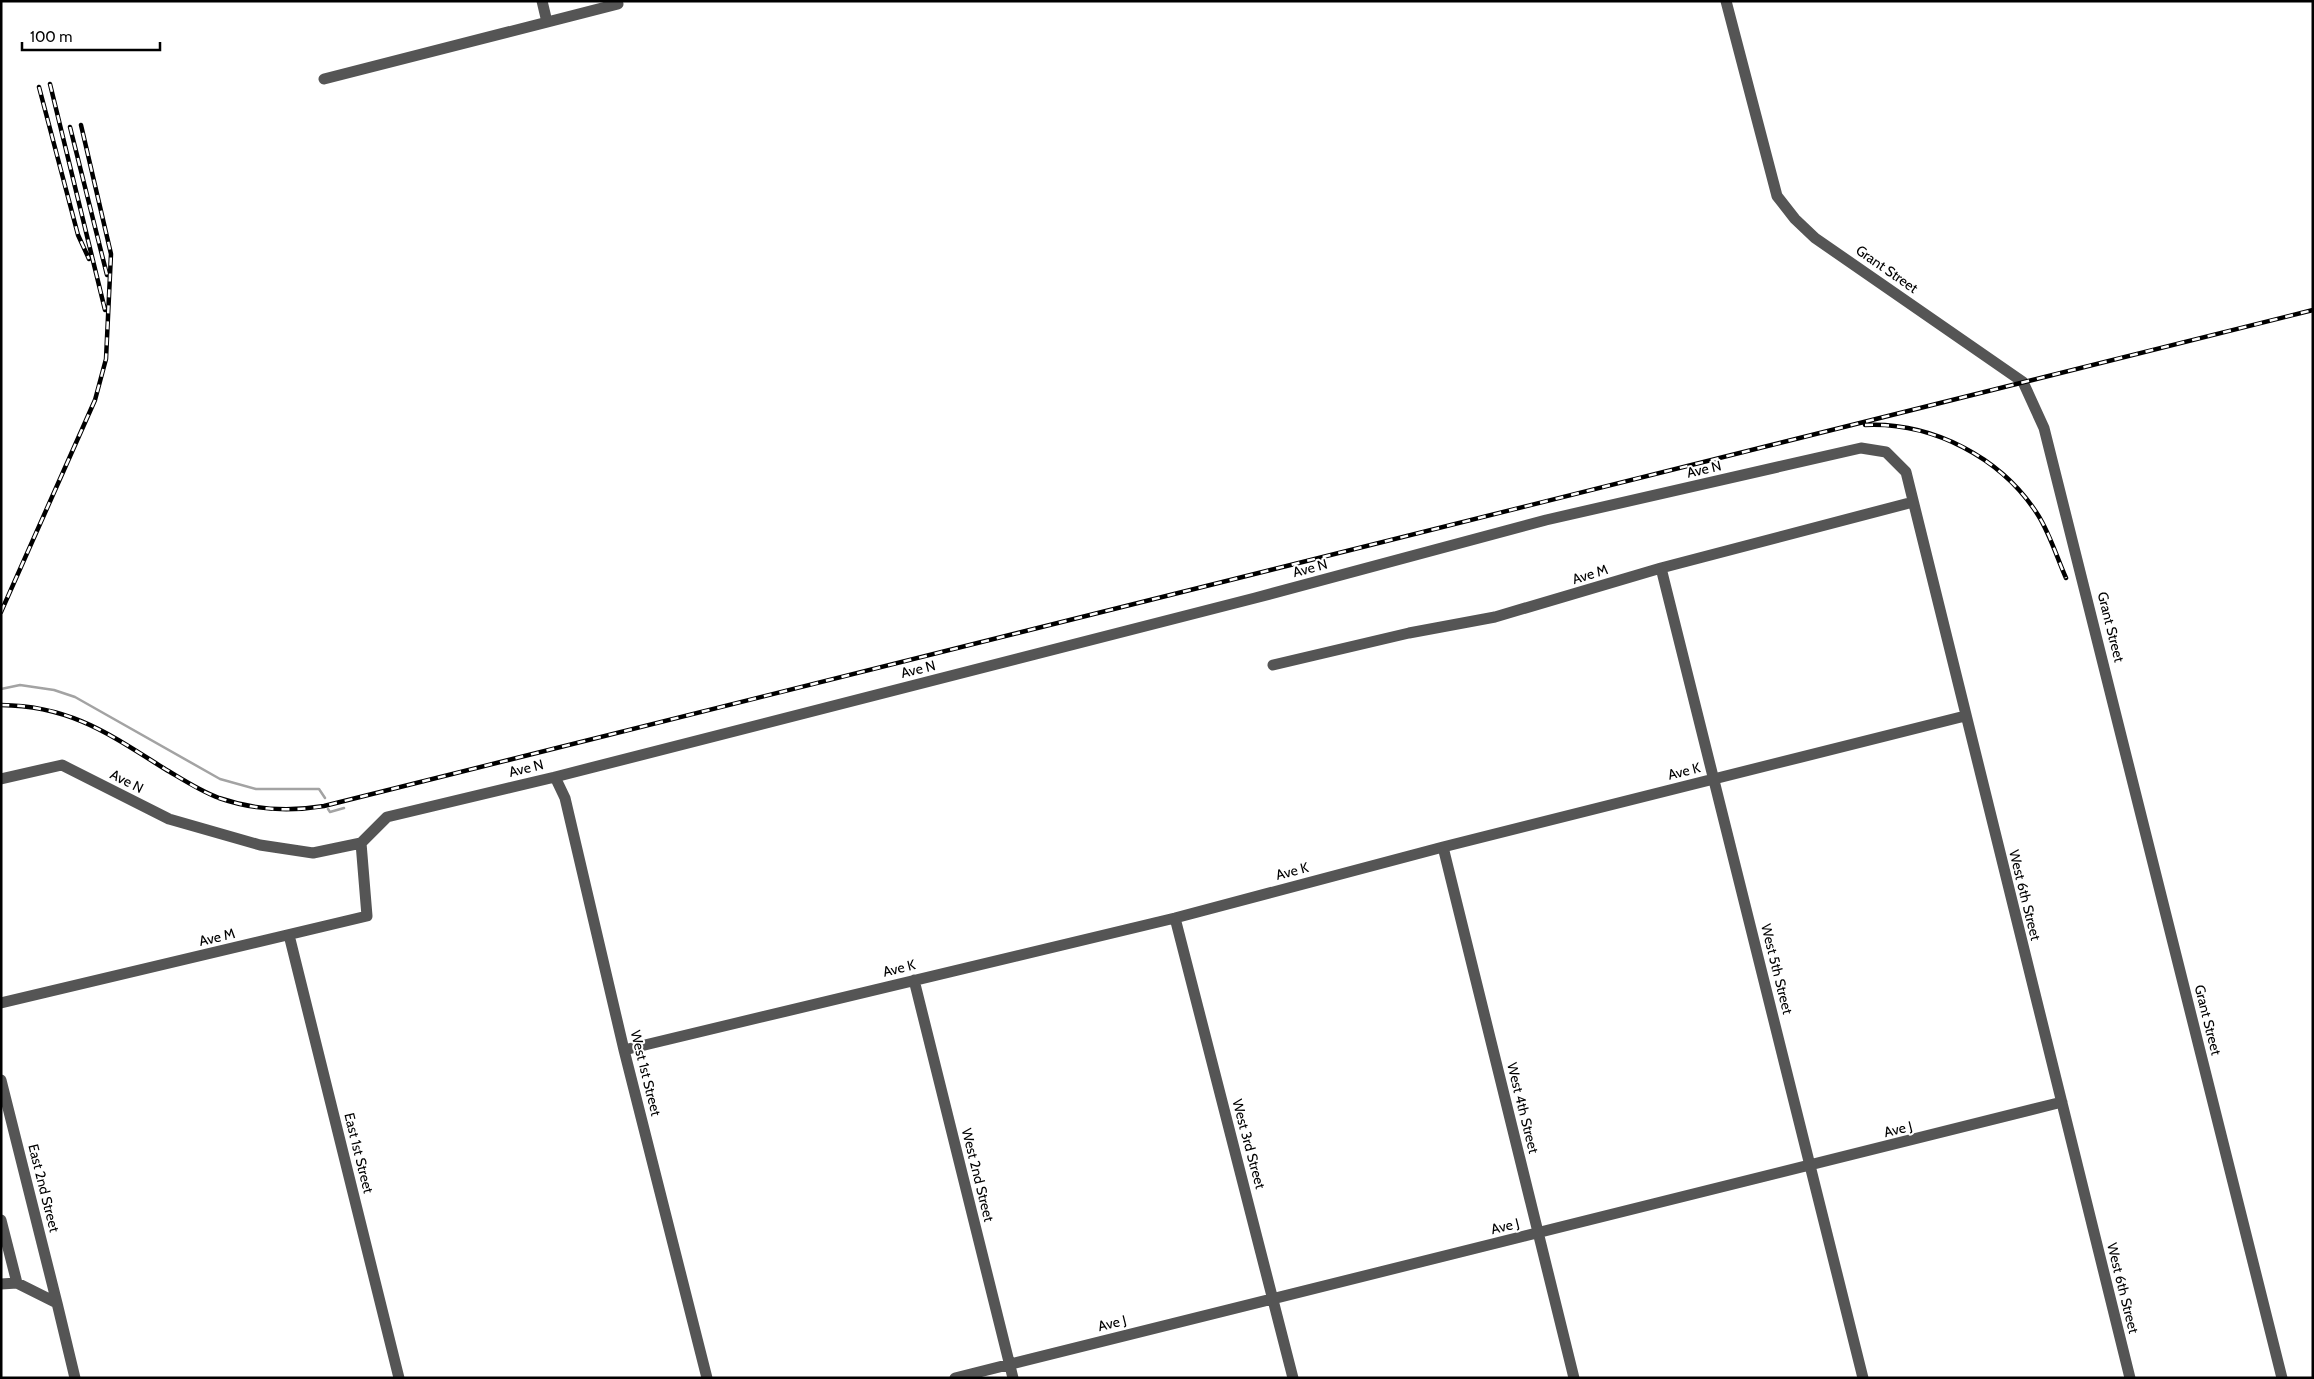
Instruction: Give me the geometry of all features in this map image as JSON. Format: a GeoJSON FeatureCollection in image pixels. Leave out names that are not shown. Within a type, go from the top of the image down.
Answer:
{"type":"FeatureCollection","features":[{"type":"Feature","properties":{"kind":"street"},"geometry":{"type":"LineString","coordinates":[[542,1],[547,22]]}},
{"type":"Feature","properties":{"kind":"street","name":"Grant Street"},"geometry":{"type":"LineString","coordinates":[[1726,1],[1777,196],[1795,219],[1815,238],[2023,382],[2044,428],[2282,1378]]}},
{"type":"Feature","properties":{"kind":"street"},"geometry":{"type":"LineString","coordinates":[[324,78],[618,4]]}},
{"type":"Feature","properties":{"kind":"street","name":"West 6th Street"},"geometry":{"type":"LineString","coordinates":[[1861,448],[1886,452],[1906,472],[2130,1378]]}},
{"type":"Feature","properties":{"kind":"street","name":"Ave N"},"geometry":{"type":"LineString","coordinates":[[1,779],[62,765],[168,819],[260,844],[313,854],[362,843],[386,818],[555,777],[1255,598],[1546,520],[1861,448]]}},
{"type":"Feature","properties":{"kind":"street","name":"Ave M"},"geometry":{"type":"LineString","coordinates":[[1273,666],[1409,633],[1495,618],[1661,568],[1913,502]]}},
{"type":"Feature","properties":{"kind":"street","name":"West 5th Street"},"geometry":{"type":"LineString","coordinates":[[1661,568],[1863,1378]]}},
{"type":"Feature","properties":{"kind":"street","name":"Ave K"},"geometry":{"type":"LineString","coordinates":[[624,1050],[1175,918],[1443,847],[1965,716]]}},
{"type":"Feature","properties":{"kind":"street","name":"West 1st Street"},"geometry":{"type":"LineString","coordinates":[[555,777],[565,798],[624,1050],[707,1378]]}},
{"type":"Feature","properties":{"kind":"street","name":"Ave M"},"geometry":{"type":"LineString","coordinates":[[1,1003],[367,916],[362,843]]}},
{"type":"Feature","properties":{"kind":"street","name":"West 4th Street"},"geometry":{"type":"LineString","coordinates":[[1443,847],[1574,1378]]}},
{"type":"Feature","properties":{"kind":"street","name":"West 3rd Street"},"geometry":{"type":"LineString","coordinates":[[1175,918],[1294,1378]]}},
{"type":"Feature","properties":{"kind":"street","name":"East 1st Street"},"geometry":{"type":"LineString","coordinates":[[289,935],[399,1378]]}},
{"type":"Feature","properties":{"kind":"street","name":"West 2nd Street"},"geometry":{"type":"LineString","coordinates":[[914,980],[1013,1378]]}},
{"type":"Feature","properties":{"kind":"street","name":"East 2nd Street"},"geometry":{"type":"LineString","coordinates":[[1,1080],[75,1378]]}},
{"type":"Feature","properties":{"kind":"street","name":"Ave J"},"geometry":{"type":"LineString","coordinates":[[955,1378],[2062,1102]]}},
{"type":"Feature","properties":{"kind":"street"},"geometry":{"type":"LineString","coordinates":[[1,1220],[17,1283]]}},
{"type":"Feature","properties":{"kind":"street"},"geometry":{"type":"LineString","coordinates":[[1,1284],[17,1283],[57,1303]]}},
{"type":"Feature","properties":{"kind":"waterway"},"geometry":{"type":"LineString","coordinates":[[1,689],[20,685],[54,690],[75,697],[220,779],[256,789],[319,789],[325,798]]}},
{"type":"Feature","properties":{"kind":"waterway"},"geometry":{"type":"LineString","coordinates":[[328,809],[330,812],[344,808]]}},
{"type":"Feature","properties":{"kind":"railway"},"geometry":{"type":"LineString","coordinates":[[50,84],[105,310]]}},
{"type":"Feature","properties":{"kind":"railway"},"geometry":{"type":"LineString","coordinates":[[39,87],[78,235],[89,259]]}},
{"type":"Feature","properties":{"kind":"railway"},"geometry":{"type":"LineString","coordinates":[[1,612],[95,400],[106,359],[111,254],[81,125]]}},
{"type":"Feature","properties":{"kind":"railway"},"geometry":{"type":"LineString","coordinates":[[70,127],[107,275]]}},
{"type":"Feature","properties":{"kind":"railway"},"geometry":{"type":"LineString","coordinates":[[1,705],[48,710],[88,724],[126,744],[191,785],[219,798],[271,809],[324,806],[2313,310]]}},
{"type":"Feature","properties":{"kind":"railway"},"geometry":{"type":"LineString","coordinates":[[1865,425],[1916,430],[1940,437],[1964,448],[2005,476],[2038,515],[2050,538],[2066,578]]}}]}
